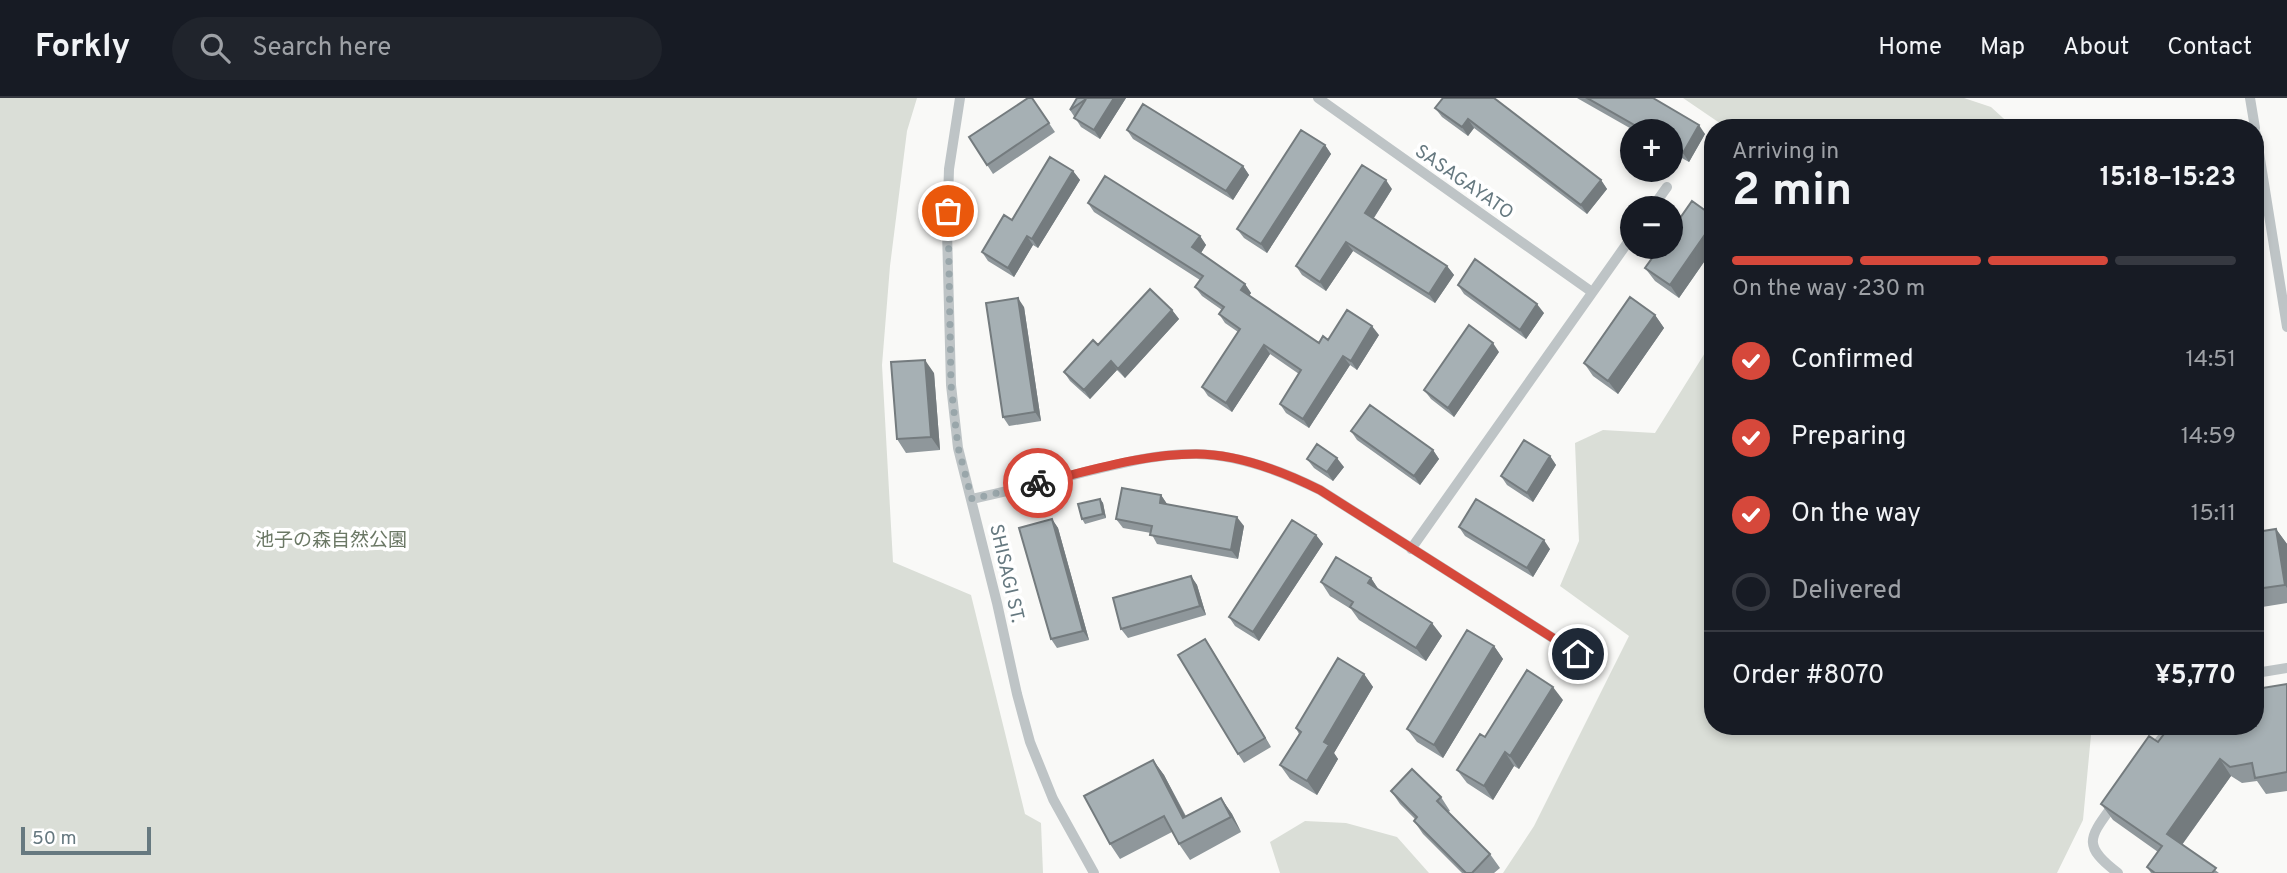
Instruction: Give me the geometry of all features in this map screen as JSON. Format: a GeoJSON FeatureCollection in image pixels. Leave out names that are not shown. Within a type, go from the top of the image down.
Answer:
{"type":"FeatureCollection","features":[{"type":"Feature","properties":{"kind":"lane","name":"SHISAGI ST."},"geometry":{"type":"LineString","coordinates":[[960,98],[949,169],[948,324],[958,447],[1030,742],[1053,799],[1094,873]]}},
{"type":"Feature","properties":{"kind":"lane","name":"SASAGAYATO"},"geometry":{"type":"LineString","coordinates":[[1318,98],[1592,292]]}},
{"type":"Feature","properties":{"kind":"lane"},"geometry":{"type":"LineString","coordinates":[[2250,98],[2254,119]]}},
{"type":"Feature","properties":{"kind":"lane"},"geometry":{"type":"LineString","coordinates":[[2264,177],[2283,280],[2287,327]]}},
{"type":"Feature","properties":{"kind":"lane"},"geometry":{"type":"LineString","coordinates":[[1661,196],[1667,187]]}},
{"type":"Feature","properties":{"kind":"lane"},"geometry":{"type":"LineString","coordinates":[[1411,549],[1620,253]]}},
{"type":"Feature","properties":{"kind":"lane"},"geometry":{"type":"LineString","coordinates":[[972,499],[1161,456],[1199,454],[1241,460],[1287,474],[1320,490],[1578,654]]}},
{"type":"Feature","properties":{"kind":"lane"},"geometry":{"type":"LineString","coordinates":[[2264,671],[2287,667]]}},
{"type":"Feature","properties":{"kind":"lane"},"geometry":{"type":"LineString","coordinates":[[2144,762],[2165,735]]}},
{"type":"Feature","properties":{"kind":"lane"},"geometry":{"type":"LineString","coordinates":[[2118,873],[2100,859],[2094,852],[2093,844],[2097,827],[2120,794]]}},
{"type":"Feature","properties":{"kind":"green space","name":"池子の森自然公園"},"geometry":{"type":"Polygon","coordinates":[[[0,98],[917,98],[907,131],[890,266],[882,365],[893,562],[971,595],[1025,814],[1041,823],[1043,873],[0,873],[0,98]]]}},
{"type":"Feature","properties":{"kind":"green space"},"geometry":{"type":"Polygon","coordinates":[[[1683,98],[1964,98],[1991,107],[2004,119],[1714,119],[1683,98]]]}},
{"type":"Feature","properties":{"kind":"green space"},"geometry":{"type":"Polygon","coordinates":[[[1704,354],[1704,735],[2091,735],[2083,820],[2057,873],[1503,873],[1534,826],[1629,636],[1560,586],[1579,541],[1575,443],[1603,430],[1655,433],[1704,354]]]}},
{"type":"Feature","properties":{"kind":"green space"},"geometry":{"type":"Polygon","coordinates":[[[1305,821],[1346,823],[1397,837],[1429,873],[1280,873],[1270,842],[1305,821]]]}},
{"type":"Feature","properties":{"kind":"building"},"geometry":{"type":"Polygon","coordinates":[[[1028,98],[1032,98],[1049,123],[987,165],[969,137],[1028,98]]]}},
{"type":"Feature","properties":{"kind":"building"},"geometry":{"type":"Polygon","coordinates":[[[1077,98],[1114,98],[1094,130],[1074,118],[1086,99],[1070,110],[1077,98]]]}},
{"type":"Feature","properties":{"kind":"building"},"geometry":{"type":"Polygon","coordinates":[[[1443,98],[1494,98],[1601,180],[1581,205],[1468,119],[1462,127],[1435,108],[1443,98]]]}},
{"type":"Feature","properties":{"kind":"building"},"geometry":{"type":"Polygon","coordinates":[[[1587,98],[1653,98],[1699,125],[1683,153],[1683,119],[1624,119],[1587,98]]]}},
{"type":"Feature","properties":{"kind":"building"},"geometry":{"type":"Polygon","coordinates":[[[1143,104],[1243,166],[1226,191],[1127,130],[1143,104]]]}},
{"type":"Feature","properties":{"kind":"building"},"geometry":{"type":"Polygon","coordinates":[[[1301,130],[1325,145],[1261,244],[1237,229],[1301,130]]]}},
{"type":"Feature","properties":{"kind":"building"},"geometry":{"type":"Polygon","coordinates":[[[1050,157],[1073,171],[1032,239],[1027,236],[1008,268],[982,252],[1004,215],[1012,220],[1050,157]]]}},
{"type":"Feature","properties":{"kind":"building"},"geometry":{"type":"Polygon","coordinates":[[[1362,165],[1386,180],[1365,213],[1447,266],[1429,294],[1346,242],[1320,282],[1296,266],[1362,165]]]}},
{"type":"Feature","properties":{"kind":"building"},"geometry":{"type":"Polygon","coordinates":[[[1105,176],[1200,236],[1192,247],[1245,284],[1241,290],[1319,343],[1323,336],[1328,340],[1347,310],[1372,326],[1351,361],[1343,356],[1303,419],[1280,404],[1301,370],[1264,345],[1226,403],[1202,387],[1240,329],[1219,314],[1224,307],[1195,287],[1203,276],[1088,203],[1105,176]]]}},
{"type":"Feature","properties":{"kind":"building"},"geometry":{"type":"Polygon","coordinates":[[[1692,201],[1704,210],[1704,236],[1670,285],[1645,268],[1651,259],[1683,259],[1683,214],[1692,201]]]}},
{"type":"Feature","properties":{"kind":"building"},"geometry":{"type":"Polygon","coordinates":[[[1475,259],[1537,304],[1520,330],[1458,285],[1475,259]]]}},
{"type":"Feature","properties":{"kind":"building"},"geometry":{"type":"Polygon","coordinates":[[[1150,289],[1172,310],[1118,369],[1111,361],[1084,390],[1064,372],[1093,340],[1098,345],[1150,289]]]}},
{"type":"Feature","properties":{"kind":"building"},"geometry":{"type":"Polygon","coordinates":[[[1630,297],[1655,315],[1608,381],[1584,363],[1630,297]]]}},
{"type":"Feature","properties":{"kind":"building"},"geometry":{"type":"Polygon","coordinates":[[[1018,298],[1035,412],[1003,417],[986,303],[1018,298]]]}},
{"type":"Feature","properties":{"kind":"building"},"geometry":{"type":"Polygon","coordinates":[[[1469,325],[1493,343],[1448,408],[1424,390],[1469,325]]]}},
{"type":"Feature","properties":{"kind":"building"},"geometry":{"type":"Polygon","coordinates":[[[925,360],[931,437],[897,439],[891,362],[925,360]]]}},
{"type":"Feature","properties":{"kind":"building"},"geometry":{"type":"Polygon","coordinates":[[[1370,405],[1433,450],[1414,476],[1351,431],[1370,405]]]}},
{"type":"Feature","properties":{"kind":"building"},"geometry":{"type":"Polygon","coordinates":[[[1524,440],[1550,456],[1527,493],[1501,476],[1524,440]]]}},
{"type":"Feature","properties":{"kind":"building"},"geometry":{"type":"Polygon","coordinates":[[[1317,444],[1337,458],[1327,472],[1307,459],[1317,444]]]}},
{"type":"Feature","properties":{"kind":"building"},"geometry":{"type":"Polygon","coordinates":[[[1122,488],[1161,495],[1160,503],[1237,517],[1231,550],[1150,535],[1152,526],[1116,519],[1122,488]]]}},
{"type":"Feature","properties":{"kind":"building"},"geometry":{"type":"Polygon","coordinates":[[[1100,499],[1103,514],[1082,519],[1078,504],[1100,499]]]}},
{"type":"Feature","properties":{"kind":"building"},"geometry":{"type":"Polygon","coordinates":[[[1476,499],[1544,540],[1527,568],[1459,527],[1476,499]]]}},
{"type":"Feature","properties":{"kind":"building"},"geometry":{"type":"Polygon","coordinates":[[[1052,519],[1083,631],[1051,639],[1019,528],[1052,519]]]}},
{"type":"Feature","properties":{"kind":"building"},"geometry":{"type":"Polygon","coordinates":[[[1292,520],[1316,535],[1253,632],[1229,617],[1292,520]]]}},
{"type":"Feature","properties":{"kind":"building"},"geometry":{"type":"Polygon","coordinates":[[[2276,529],[2285,585],[2264,588],[2264,531],[2276,529]]]}},
{"type":"Feature","properties":{"kind":"building"},"geometry":{"type":"Polygon","coordinates":[[[1336,557],[1371,578],[1368,583],[1432,623],[1416,648],[1350,607],[1353,602],[1321,582],[1336,557]]]}},
{"type":"Feature","properties":{"kind":"building"},"geometry":{"type":"Polygon","coordinates":[[[1191,576],[1200,606],[1121,629],[1113,598],[1191,576]]]}},
{"type":"Feature","properties":{"kind":"building"},"geometry":{"type":"Polygon","coordinates":[[[1467,630],[1494,646],[1434,745],[1407,729],[1467,630]]]}},
{"type":"Feature","properties":{"kind":"building"},"geometry":{"type":"Polygon","coordinates":[[[1205,639],[1265,738],[1238,754],[1178,655],[1205,639]]]}},
{"type":"Feature","properties":{"kind":"building"},"geometry":{"type":"Polygon","coordinates":[[[1338,658],[1364,674],[1324,742],[1329,745],[1307,781],[1280,765],[1301,732],[1296,728],[1338,658]]]}},
{"type":"Feature","properties":{"kind":"building"},"geometry":{"type":"Polygon","coordinates":[[[1527,670],[1553,687],[1510,756],[1505,752],[1484,786],[1457,770],[1480,734],[1485,737],[1527,670]]]}},
{"type":"Feature","properties":{"kind":"building"},"geometry":{"type":"Polygon","coordinates":[[[2287,684],[2287,772],[2255,778],[2252,763],[2230,767],[2220,759],[2167,834],[2216,868],[2212,873],[2155,873],[2147,867],[2162,846],[2101,804],[2149,736],[2158,742],[2163,735],[2264,735],[2264,688],[2287,684]]]}},
{"type":"Feature","properties":{"kind":"building"},"geometry":{"type":"Polygon","coordinates":[[[1153,760],[1183,818],[1221,798],[1231,817],[1179,844],[1164,816],[1110,844],[1084,796],[1153,760]]]}},
{"type":"Feature","properties":{"kind":"building"},"geometry":{"type":"Polygon","coordinates":[[[1412,769],[1441,797],[1437,801],[1490,854],[1472,873],[1466,873],[1414,821],[1417,817],[1391,791],[1412,769]]]}},
{"type":"Feature","properties":{"kind":"way so far"},"geometry":{"type":"LineString","coordinates":[[948,211],[951,385],[958,447],[972,499],[1038,483]]}},
{"type":"Feature","properties":{"kind":"route"},"geometry":{"type":"LineString","coordinates":[[1038,483],[1161,456],[1199,454],[1241,460],[1287,474],[1320,490],[1578,654]]}}]}
